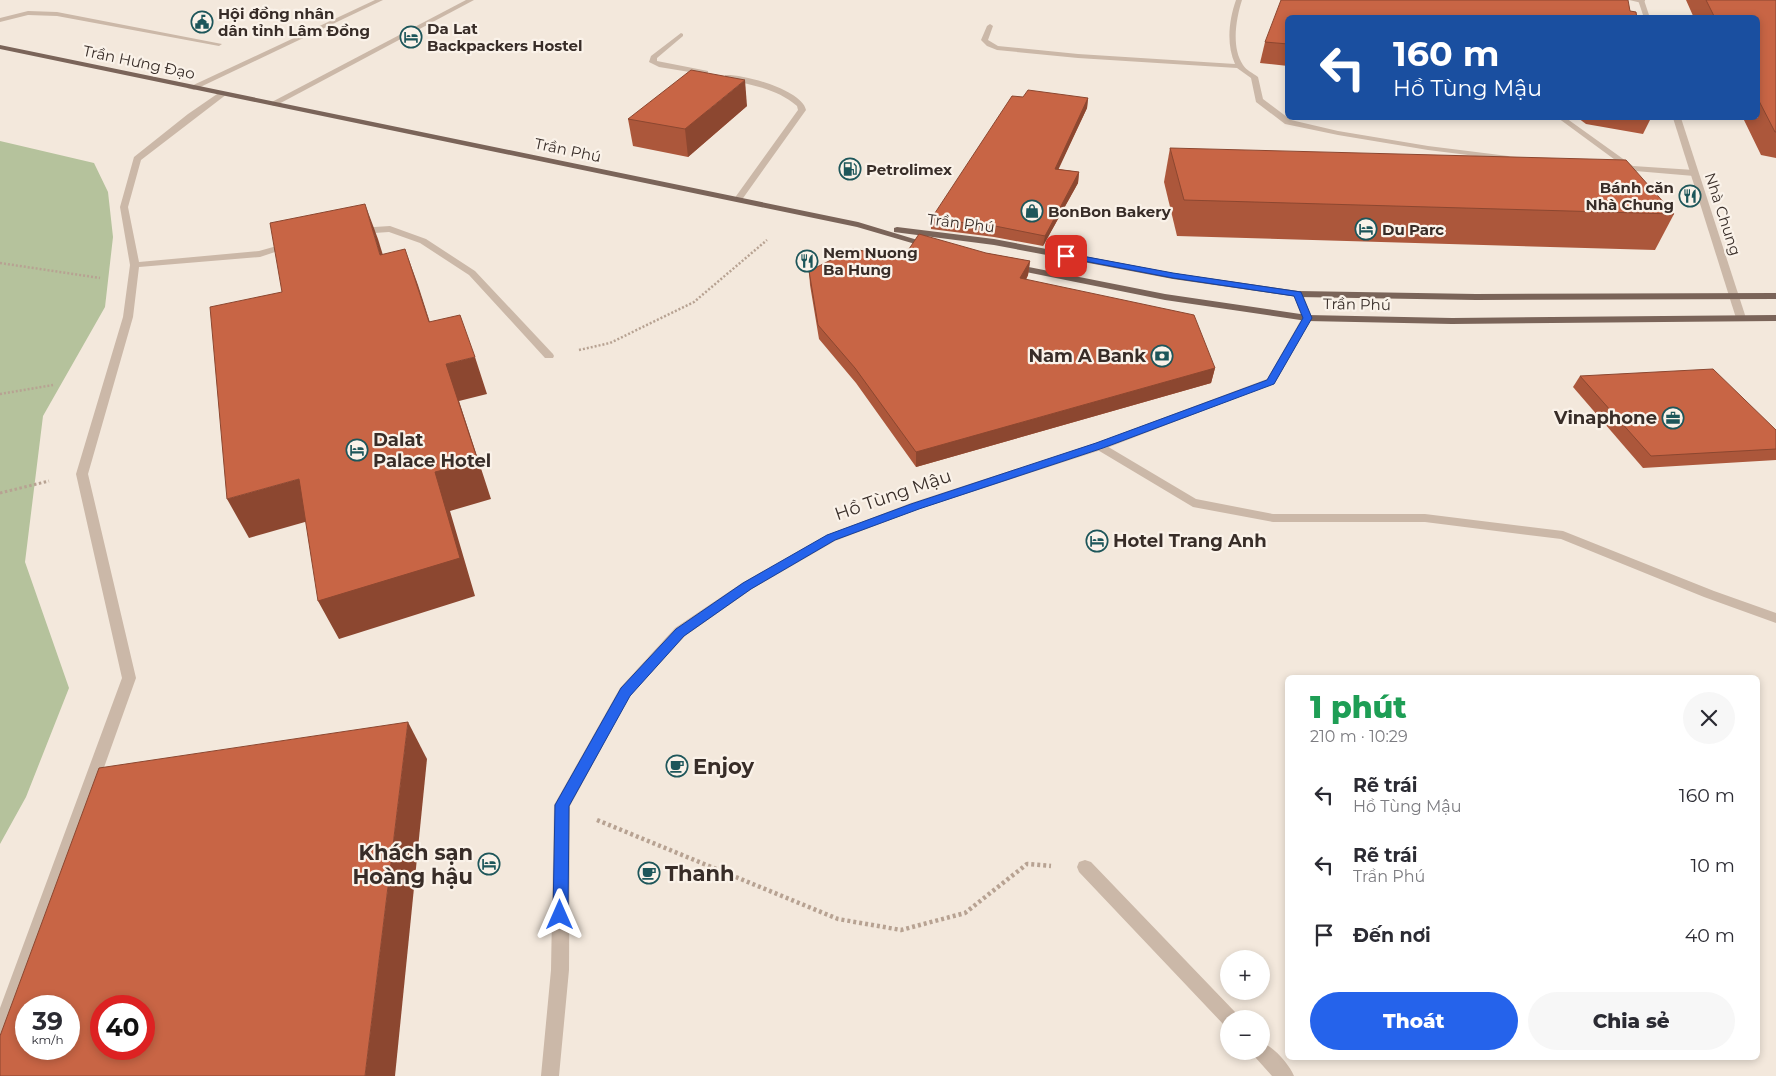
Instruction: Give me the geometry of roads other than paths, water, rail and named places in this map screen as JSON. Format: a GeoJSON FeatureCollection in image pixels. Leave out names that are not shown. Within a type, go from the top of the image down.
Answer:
{"type":"FeatureCollection","features":[{"type":"Feature","properties":{"kind":"main road","name":"Trần Hưng Đạo"},"geometry":{"type":"LineString","coordinates":[[0,47],[272,104]]}},
{"type":"Feature","properties":{"kind":"main road","name":"Trần Phú"},"geometry":{"type":"LineString","coordinates":[[272,104],[858,225],[940,249]]}},
{"type":"Feature","properties":{"kind":"main road","name":"Trần Phú"},"geometry":{"type":"LineString","coordinates":[[858,225],[994,242],[1173,276],[1298,294],[1476,297],[1776,296]]}},
{"type":"Feature","properties":{"kind":"main road","name":"Trần Phú"},"geometry":{"type":"LineString","coordinates":[[1005,265],[1165,297],[1308,318],[1452,321],[1776,318]]}},
{"type":"Feature","properties":{"kind":"street"},"geometry":{"type":"LineString","coordinates":[[191,88],[380,0]]}},
{"type":"Feature","properties":{"kind":"street"},"geometry":{"type":"LineString","coordinates":[[272,104],[471,0]]}},
{"type":"Feature","properties":{"kind":"street"},"geometry":{"type":"LineString","coordinates":[[1239,0],[1233,18],[1233,46],[1239,66]]}},
{"type":"Feature","properties":{"kind":"street"},"geometry":{"type":"LineString","coordinates":[[1632,0],[1641,1],[1645,15]]}},
{"type":"Feature","properties":{"kind":"street"},"geometry":{"type":"LineString","coordinates":[[0,20],[28,13],[57,14],[219,44]]}},
{"type":"Feature","properties":{"kind":"street"},"geometry":{"type":"LineString","coordinates":[[990,26],[984,40],[989,45],[1005,49],[1239,66],[1254,77],[1259,100],[1285,120]]}},
{"type":"Feature","properties":{"kind":"street"},"geometry":{"type":"LineString","coordinates":[[681,35],[653,57],[652,62],[762,84],[786,94],[801,105],[802,110],[738,199]]}},
{"type":"Feature","properties":{"kind":"street"},"geometry":{"type":"LineString","coordinates":[[0,1033],[129,678],[82,474],[128,318],[135,265],[124,207],[137,159],[191,116],[223,94]]}},
{"type":"Feature","properties":{"kind":"street"},"geometry":{"type":"LineString","coordinates":[[1285,120],[1338,133],[1428,148],[1517,159]]}},
{"type":"Feature","properties":{"kind":"street"},"geometry":{"type":"LineString","coordinates":[[1565,120],[1630,167]]}},
{"type":"Feature","properties":{"kind":"street","name":"Nhà Chung"},"geometry":{"type":"LineString","coordinates":[[1678,120],[1742,318]]}},
{"type":"Feature","properties":{"kind":"street"},"geometry":{"type":"LineString","coordinates":[[1602,166],[1694,173]]}},
{"type":"Feature","properties":{"kind":"street"},"geometry":{"type":"LineString","coordinates":[[346,231],[390,230],[424,241],[472,273],[549,356]]}},
{"type":"Feature","properties":{"kind":"street"},"geometry":{"type":"LineString","coordinates":[[135,265],[260,254],[303,242]]}},
{"type":"Feature","properties":{"kind":"street"},"geometry":{"type":"LineString","coordinates":[[1298,294],[1308,318]]}},
{"type":"Feature","properties":{"kind":"street","name":"Hồ Tùng Mậu"},"geometry":{"type":"LineString","coordinates":[[550,1076],[560,970],[562,805],[625,692],[680,632],[747,586],[831,538],[915,506],[1100,446],[1271,382],[1308,318]]}},
{"type":"Feature","properties":{"kind":"street"},"geometry":{"type":"LineString","coordinates":[[1100,446],[1193,504],[1273,518],[1425,518],[1563,535],[1709,594],[1776,618]]}},
{"type":"Feature","properties":{"kind":"street"},"geometry":{"type":"LineString","coordinates":[[1085,867],[1221,1010]]}},
{"type":"Feature","properties":{"kind":"street"},"geometry":{"type":"LineString","coordinates":[[1270,1060],[1285,1076]]}},
{"type":"Feature","properties":{"kind":"place","name":"Hội đồng nhân dân tỉnh Lâm Đồng"},"geometry":{"type":"Point","coordinates":[202,22]}},
{"type":"Feature","properties":{"kind":"place","name":"Da Lat Backpackers Hostel"},"geometry":{"type":"Point","coordinates":[411,37]}},
{"type":"Feature","properties":{"kind":"place","name":"Petrolimex"},"geometry":{"type":"Point","coordinates":[850,169]}},
{"type":"Feature","properties":{"kind":"place","name":"Bánh căn Nhà Chung"},"geometry":{"type":"Point","coordinates":[1690,196]}},
{"type":"Feature","properties":{"kind":"place","name":"BonBon Bakery"},"geometry":{"type":"Point","coordinates":[1032,211]}},
{"type":"Feature","properties":{"kind":"place","name":"Du Parc"},"geometry":{"type":"Point","coordinates":[1366,229]}},
{"type":"Feature","properties":{"kind":"place","name":"Nem Nuong Ba Hung"},"geometry":{"type":"Point","coordinates":[807,261]}},
{"type":"Feature","properties":{"kind":"place","name":"Nam A Bank"},"geometry":{"type":"Point","coordinates":[1162,356]}},
{"type":"Feature","properties":{"kind":"place","name":"Vinaphone"},"geometry":{"type":"Point","coordinates":[1673,418]}},
{"type":"Feature","properties":{"kind":"place","name":"Dalat Palace Hotel"},"geometry":{"type":"Point","coordinates":[357,450]}},
{"type":"Feature","properties":{"kind":"place","name":"Hotel Trang Anh"},"geometry":{"type":"Point","coordinates":[1097,541]}},
{"type":"Feature","properties":{"kind":"place","name":"Enjoy"},"geometry":{"type":"Point","coordinates":[677,766]}},
{"type":"Feature","properties":{"kind":"place","name":"Khách sạn Hoàng hậu"},"geometry":{"type":"Point","coordinates":[489,864]}},
{"type":"Feature","properties":{"kind":"place","name":"Thanh"},"geometry":{"type":"Point","coordinates":[649,873]}}]}
